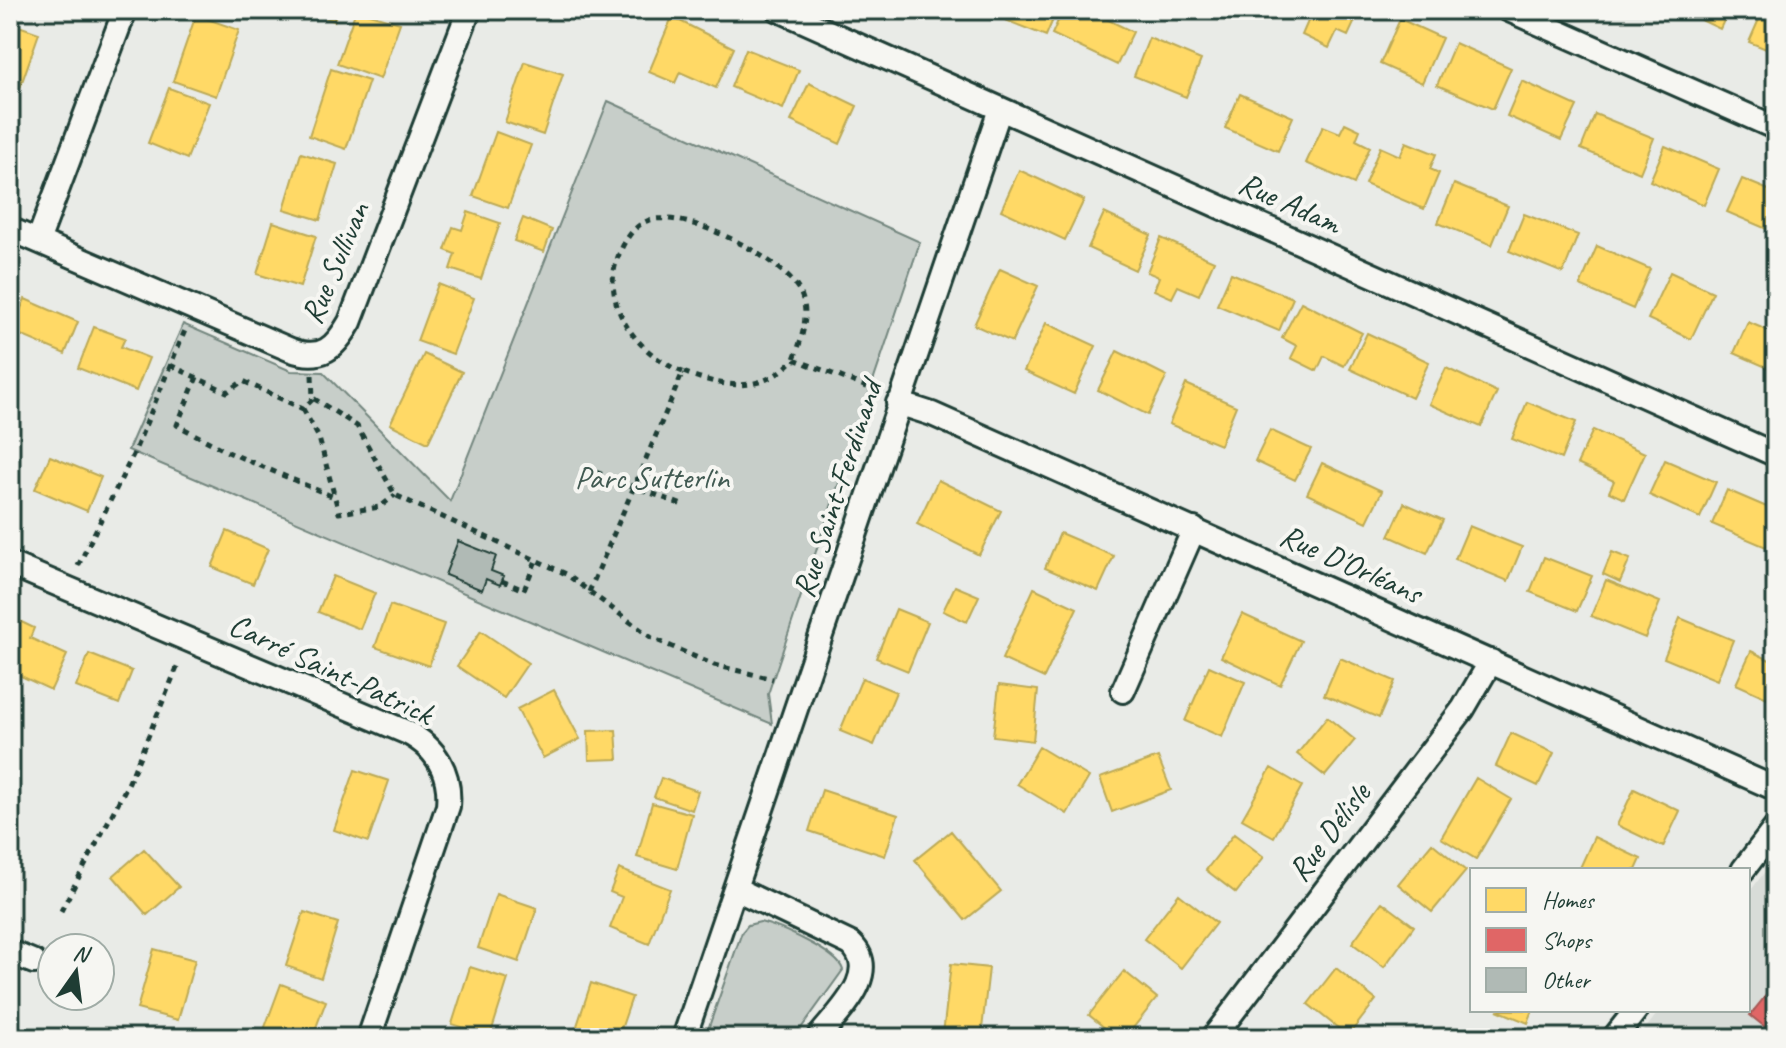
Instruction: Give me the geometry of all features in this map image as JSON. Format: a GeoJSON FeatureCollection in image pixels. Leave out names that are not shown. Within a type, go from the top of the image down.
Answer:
{"type":"FeatureCollection","features":[{"type":"Feature","properties":{"kind":"street"},"geometry":{"type":"LineString","coordinates":[[38,241],[125,10]]}},
{"type":"Feature","properties":{"kind":"street","name":"Rue Sullivan"},"geometry":{"type":"LineString","coordinates":[[10,229],[291,350],[313,355],[330,351],[350,322],[469,10]]}},
{"type":"Feature","properties":{"kind":"street","name":"Rue Adam"},"geometry":{"type":"LineString","coordinates":[[779,10],[1776,455]]}},
{"type":"Feature","properties":{"kind":"street"},"geometry":{"type":"LineString","coordinates":[[1509,10],[1776,128]]}},
{"type":"Feature","properties":{"kind":"street","name":"Rue Saint-Ferdinand"},"geometry":{"type":"LineString","coordinates":[[684,1038],[1000,109]]}},
{"type":"Feature","properties":{"kind":"street","name":"Rue D'Orléans"},"geometry":{"type":"LineString","coordinates":[[898,403],[1194,529],[1776,789]]}},
{"type":"Feature","properties":{"kind":"street"},"geometry":{"type":"LineString","coordinates":[[1123,691],[1194,529]]}},
{"type":"Feature","properties":{"kind":"street","name":"Carré Saint-Patrick"},"geometry":{"type":"LineString","coordinates":[[10,564],[406,732],[435,754],[448,778],[448,806],[369,1038]]}},
{"type":"Feature","properties":{"kind":"street","name":"Rue Délisle"},"geometry":{"type":"LineString","coordinates":[[1213,1038],[1463,709],[1491,661]]}},
{"type":"Feature","properties":{"kind":"street"},"geometry":{"type":"LineString","coordinates":[[1745,868],[1776,827]]}},
{"type":"Feature","properties":{"kind":"street"},"geometry":{"type":"LineString","coordinates":[[736,889],[770,902],[851,944],[864,961],[861,979],[818,1038]]}},
{"type":"Feature","properties":{"kind":"street"},"geometry":{"type":"LineString","coordinates":[[10,952],[34,962]]}},
{"type":"Feature","properties":{"kind":"street"},"geometry":{"type":"LineString","coordinates":[[1614,1038],[1634,1012]]}},
{"type":"Feature","properties":{"kind":"path"},"geometry":{"type":"LineString","coordinates":[[647,221],[682,221],[720,235],[777,266],[801,294],[805,311],[794,359],[782,373],[761,383],[728,386],[683,372],[669,367],[649,351],[622,319],[612,301],[613,266],[634,230],[647,221]]}},
{"type":"Feature","properties":{"kind":"path"},"geometry":{"type":"LineString","coordinates":[[76,570],[133,455],[187,327]]}},
{"type":"Feature","properties":{"kind":"path"},"geometry":{"type":"LineString","coordinates":[[794,359],[870,388],[898,403]]}},
{"type":"Feature","properties":{"kind":"path"},"geometry":{"type":"LineString","coordinates":[[170,365],[227,392],[243,381],[303,409],[317,431],[339,513],[380,507],[395,495]]}},
{"type":"Feature","properties":{"kind":"path"},"geometry":{"type":"LineString","coordinates":[[589,592],[683,372]]}},
{"type":"Feature","properties":{"kind":"path"},"geometry":{"type":"LineString","coordinates":[[303,409],[313,398],[312,374]]}},
{"type":"Feature","properties":{"kind":"path"},"geometry":{"type":"LineString","coordinates":[[197,377],[177,425],[228,452],[336,498]]}},
{"type":"Feature","properties":{"kind":"path"},"geometry":{"type":"LineString","coordinates":[[313,398],[357,426],[395,495],[537,558],[589,592],[635,629],[674,649],[740,673],[773,679]]}},
{"type":"Feature","properties":{"kind":"path"},"geometry":{"type":"LineString","coordinates":[[585,468],[685,506]]}},
{"type":"Feature","properties":{"kind":"path"},"geometry":{"type":"LineString","coordinates":[[502,581],[524,590],[537,558]]}},
{"type":"Feature","properties":{"kind":"path"},"geometry":{"type":"LineString","coordinates":[[61,911],[129,782],[181,658]]}},
{"type":"Feature","properties":{"kind":"shaded area"},"geometry":{"type":"Polygon","coordinates":[[[1776,857],[1776,1038],[1638,1038],[1658,1012],[1750,1012],[1750,891],[1776,857]]]}},
{"type":"Feature","properties":{"kind":"green space","name":"Parc Sutterlin"},"geometry":{"type":"Polygon","coordinates":[[[608,101],[920,242],[768,694],[772,724],[128,450],[183,324],[291,371],[323,372],[450,501],[608,101]]]}},
{"type":"Feature","properties":{"kind":"green space"},"geometry":{"type":"Polygon","coordinates":[[[760,922],[819,948],[839,963],[843,970],[794,1038],[705,1038],[742,932],[748,925],[760,922]]]}},
{"type":"Feature","properties":{"kind":"building: Homes"},"geometry":{"type":"Polygon","coordinates":[[[302,10],[337,10],[334,21],[302,10]]]}},
{"type":"Feature","properties":{"kind":"building: Homes"},"geometry":{"type":"Polygon","coordinates":[[[356,10],[400,23],[380,79],[337,64],[356,10]]]}},
{"type":"Feature","properties":{"kind":"building: Homes"},"geometry":{"type":"Polygon","coordinates":[[[547,10],[566,10],[564,16],[547,10]]]}},
{"type":"Feature","properties":{"kind":"building: Homes"},"geometry":{"type":"Polygon","coordinates":[[[997,10],[1057,10],[1046,36],[995,16],[997,10]]]}},
{"type":"Feature","properties":{"kind":"building: Homes"},"geometry":{"type":"Polygon","coordinates":[[[1063,10],[1088,10],[1133,32],[1117,65],[1052,34],[1063,10]]]}},
{"type":"Feature","properties":{"kind":"building: Homes"},"geometry":{"type":"Polygon","coordinates":[[[1301,10],[1360,10],[1348,36],[1337,31],[1329,48],[1302,35],[1309,19],[1299,14],[1301,10]]]}},
{"type":"Feature","properties":{"kind":"building: Homes"},"geometry":{"type":"Polygon","coordinates":[[[1680,10],[1729,10],[1720,29],[1680,10]]]}},
{"type":"Feature","properties":{"kind":"building: Homes"},"geometry":{"type":"Polygon","coordinates":[[[1763,10],[1776,10],[1776,53],[1749,42],[1763,10]]]}},
{"type":"Feature","properties":{"kind":"building: Homes"},"geometry":{"type":"Polygon","coordinates":[[[196,15],[239,30],[216,96],[173,81],[196,15]]]}},
{"type":"Feature","properties":{"kind":"building: Homes"},"geometry":{"type":"Polygon","coordinates":[[[672,17],[734,48],[716,88],[680,72],[675,83],[649,72],[672,17]]]}},
{"type":"Feature","properties":{"kind":"building: Homes"},"geometry":{"type":"Polygon","coordinates":[[[1400,19],[1442,38],[1422,83],[1380,64],[1400,19]]]}},
{"type":"Feature","properties":{"kind":"building: Homes"},"geometry":{"type":"Polygon","coordinates":[[[10,23],[39,33],[20,88],[10,84],[10,23]]]}},
{"type":"Feature","properties":{"kind":"building: Homes"},"geometry":{"type":"Polygon","coordinates":[[[1149,38],[1201,60],[1186,97],[1134,76],[1149,38]]]}},
{"type":"Feature","properties":{"kind":"building: Homes"},"geometry":{"type":"Polygon","coordinates":[[[1455,43],[1511,68],[1493,109],[1437,85],[1455,43]]]}},
{"type":"Feature","properties":{"kind":"building: Homes"},"geometry":{"type":"Polygon","coordinates":[[[746,49],[799,70],[783,109],[731,87],[746,49]]]}},
{"type":"Feature","properties":{"kind":"building: Homes"},"geometry":{"type":"Polygon","coordinates":[[[525,62],[563,74],[543,135],[505,122],[525,62]]]}},
{"type":"Feature","properties":{"kind":"building: Homes"},"geometry":{"type":"Polygon","coordinates":[[[331,69],[369,81],[346,149],[309,136],[331,69]]]}},
{"type":"Feature","properties":{"kind":"building: Homes"},"geometry":{"type":"Polygon","coordinates":[[[1522,81],[1577,106],[1561,140],[1507,116],[1522,81]]]}},
{"type":"Feature","properties":{"kind":"building: Homes"},"geometry":{"type":"Polygon","coordinates":[[[809,83],[857,106],[840,144],[791,121],[809,83]]]}},
{"type":"Feature","properties":{"kind":"building: Homes"},"geometry":{"type":"Polygon","coordinates":[[[169,88],[209,103],[187,159],[148,143],[169,88]]]}},
{"type":"Feature","properties":{"kind":"building: Homes"},"geometry":{"type":"Polygon","coordinates":[[[1240,94],[1293,117],[1278,151],[1225,128],[1240,94]]]}},
{"type":"Feature","properties":{"kind":"building: Homes"},"geometry":{"type":"Polygon","coordinates":[[[1595,114],[1654,138],[1640,173],[1581,149],[1595,114]]]}},
{"type":"Feature","properties":{"kind":"building: Homes"},"geometry":{"type":"Polygon","coordinates":[[[1345,123],[1360,130],[1356,140],[1370,147],[1354,184],[1306,163],[1323,126],[1340,133],[1345,123]]]}},
{"type":"Feature","properties":{"kind":"building: Homes"},"geometry":{"type":"Polygon","coordinates":[[[496,132],[531,145],[508,208],[473,196],[496,132]]]}},
{"type":"Feature","properties":{"kind":"building: Homes"},"geometry":{"type":"Polygon","coordinates":[[[1406,142],[1436,154],[1430,169],[1439,173],[1424,209],[1365,184],[1380,147],[1400,156],[1406,142]]]}},
{"type":"Feature","properties":{"kind":"building: Homes"},"geometry":{"type":"Polygon","coordinates":[[[1665,146],[1719,169],[1704,205],[1650,181],[1665,146]]]}},
{"type":"Feature","properties":{"kind":"building: Homes"},"geometry":{"type":"Polygon","coordinates":[[[301,153],[337,164],[320,220],[284,209],[301,153]]]}},
{"type":"Feature","properties":{"kind":"building: Homes"},"geometry":{"type":"Polygon","coordinates":[[[1019,170],[1084,200],[1065,240],[1001,210],[1019,170]]]}},
{"type":"Feature","properties":{"kind":"building: Homes"},"geometry":{"type":"Polygon","coordinates":[[[1742,179],[1776,193],[1776,233],[1727,212],[1742,179]]]}},
{"type":"Feature","properties":{"kind":"building: Homes"},"geometry":{"type":"Polygon","coordinates":[[[1454,184],[1508,206],[1492,245],[1438,223],[1454,184]]]}},
{"type":"Feature","properties":{"kind":"building: Homes"},"geometry":{"type":"Polygon","coordinates":[[[468,212],[500,223],[481,279],[450,269],[455,254],[445,250],[453,227],[462,230],[468,212]]]}},
{"type":"Feature","properties":{"kind":"building: Homes"},"geometry":{"type":"Polygon","coordinates":[[[1104,213],[1151,235],[1135,270],[1088,248],[1104,213]]]}},
{"type":"Feature","properties":{"kind":"building: Homes"},"geometry":{"type":"Polygon","coordinates":[[[1524,214],[1578,235],[1563,273],[1509,251],[1524,214]]]}},
{"type":"Feature","properties":{"kind":"building: Homes"},"geometry":{"type":"Polygon","coordinates":[[[523,218],[552,230],[544,252],[514,241],[523,218]]]}},
{"type":"Feature","properties":{"kind":"building: Homes"},"geometry":{"type":"Polygon","coordinates":[[[273,222],[316,236],[300,287],[257,274],[273,222]]]}},
{"type":"Feature","properties":{"kind":"building: Homes"},"geometry":{"type":"Polygon","coordinates":[[[1161,238],[1214,261],[1199,295],[1178,286],[1172,298],[1154,290],[1159,277],[1147,272],[1161,238]]]}},
{"type":"Feature","properties":{"kind":"building: Homes"},"geometry":{"type":"Polygon","coordinates":[[[1597,246],[1650,269],[1633,309],[1580,286],[1597,246]]]}},
{"type":"Feature","properties":{"kind":"building: Homes"},"geometry":{"type":"Polygon","coordinates":[[[1000,269],[1038,286],[1012,342],[974,325],[1000,269]]]}},
{"type":"Feature","properties":{"kind":"building: Homes"},"geometry":{"type":"Polygon","coordinates":[[[1670,272],[1713,292],[1691,339],[1648,319],[1670,272]]]}},
{"type":"Feature","properties":{"kind":"building: Homes"},"geometry":{"type":"Polygon","coordinates":[[[1231,273],[1293,298],[1279,331],[1217,305],[1231,273]]]}},
{"type":"Feature","properties":{"kind":"building: Homes"},"geometry":{"type":"Polygon","coordinates":[[[438,284],[474,298],[453,354],[417,341],[438,284]]]}},
{"type":"Feature","properties":{"kind":"building: Homes"},"geometry":{"type":"Polygon","coordinates":[[[25,299],[78,322],[65,354],[11,331],[25,299]]]}},
{"type":"Feature","properties":{"kind":"building: Homes"},"geometry":{"type":"Polygon","coordinates":[[[1301,302],[1362,333],[1344,366],[1324,356],[1317,371],[1291,358],[1297,346],[1282,338],[1301,302]]]}},
{"type":"Feature","properties":{"kind":"building: Homes"},"geometry":{"type":"Polygon","coordinates":[[[1748,322],[1776,334],[1773,370],[1734,353],[1748,322]]]}},
{"type":"Feature","properties":{"kind":"building: Homes"},"geometry":{"type":"Polygon","coordinates":[[[1046,323],[1096,346],[1074,394],[1024,371],[1046,323]]]}},
{"type":"Feature","properties":{"kind":"building: Homes"},"geometry":{"type":"Polygon","coordinates":[[[94,327],[125,338],[121,347],[149,358],[136,391],[78,368],[94,327]]]}},
{"type":"Feature","properties":{"kind":"building: Homes"},"geometry":{"type":"Polygon","coordinates":[[[1367,333],[1429,362],[1412,398],[1350,369],[1367,333]]]}},
{"type":"Feature","properties":{"kind":"building: Homes"},"geometry":{"type":"Polygon","coordinates":[[[1117,351],[1167,376],[1148,415],[1098,390],[1117,351]]]}},
{"type":"Feature","properties":{"kind":"building: Homes"},"geometry":{"type":"Polygon","coordinates":[[[424,354],[462,372],[428,443],[390,424],[424,354]]]}},
{"type":"Feature","properties":{"kind":"building: Homes"},"geometry":{"type":"Polygon","coordinates":[[[1446,368],[1497,392],[1481,427],[1429,404],[1446,368]]]}},
{"type":"Feature","properties":{"kind":"building: Homes"},"geometry":{"type":"Polygon","coordinates":[[[1186,384],[1236,406],[1220,445],[1169,424],[1186,384]]]}},
{"type":"Feature","properties":{"kind":"building: Homes"},"geometry":{"type":"Polygon","coordinates":[[[1527,402],[1576,422],[1561,459],[1512,439],[1527,402]]]}},
{"type":"Feature","properties":{"kind":"building: Homes"},"geometry":{"type":"Polygon","coordinates":[[[1270,430],[1311,449],[1295,480],[1255,461],[1270,430]]]}},
{"type":"Feature","properties":{"kind":"building: Homes"},"geometry":{"type":"Polygon","coordinates":[[[1593,430],[1645,453],[1624,499],[1609,492],[1614,481],[1577,464],[1593,430]]]}},
{"type":"Feature","properties":{"kind":"building: Homes"},"geometry":{"type":"Polygon","coordinates":[[[50,456],[101,477],[87,511],[35,489],[50,456]]]}},
{"type":"Feature","properties":{"kind":"building: Homes"},"geometry":{"type":"Polygon","coordinates":[[[1665,460],[1716,482],[1700,518],[1649,495],[1665,460]]]}},
{"type":"Feature","properties":{"kind":"building: Homes"},"geometry":{"type":"Polygon","coordinates":[[[1322,463],[1382,491],[1367,522],[1307,494],[1322,463]]]}},
{"type":"Feature","properties":{"kind":"building: Homes"},"geometry":{"type":"Polygon","coordinates":[[[938,480],[1001,511],[979,555],[917,524],[938,480]]]}},
{"type":"Feature","properties":{"kind":"building: Homes"},"geometry":{"type":"Polygon","coordinates":[[[1727,490],[1776,511],[1776,525],[1766,547],[1712,524],[1727,490]]]}},
{"type":"Feature","properties":{"kind":"building: Homes"},"geometry":{"type":"Polygon","coordinates":[[[1404,503],[1443,520],[1427,553],[1389,536],[1404,503]]]}},
{"type":"Feature","properties":{"kind":"building: Homes"},"geometry":{"type":"Polygon","coordinates":[[[1469,526],[1522,547],[1508,581],[1455,559],[1469,526]]]}},
{"type":"Feature","properties":{"kind":"building: Homes"},"geometry":{"type":"Polygon","coordinates":[[[227,531],[268,549],[253,584],[212,567],[227,531]]]}},
{"type":"Feature","properties":{"kind":"building: Homes"},"geometry":{"type":"Polygon","coordinates":[[[1060,533],[1114,556],[1098,591],[1045,568],[1060,533]]]}},
{"type":"Feature","properties":{"kind":"building: Homes"},"geometry":{"type":"Polygon","coordinates":[[[1612,552],[1630,559],[1620,582],[1603,574],[1612,552]]]}},
{"type":"Feature","properties":{"kind":"building: Homes"},"geometry":{"type":"Polygon","coordinates":[[[1544,557],[1592,576],[1577,611],[1530,592],[1544,557]]]}},
{"type":"Feature","properties":{"kind":"building: Homes"},"geometry":{"type":"Polygon","coordinates":[[[333,576],[375,593],[360,629],[318,612],[333,576]]]}},
{"type":"Feature","properties":{"kind":"building: Homes"},"geometry":{"type":"Polygon","coordinates":[[[1606,580],[1660,602],[1645,638],[1591,616],[1606,580]]]}},
{"type":"Feature","properties":{"kind":"building: Homes"},"geometry":{"type":"Polygon","coordinates":[[[955,586],[979,596],[967,622],[943,611],[955,586]]]}},
{"type":"Feature","properties":{"kind":"building: Homes"},"geometry":{"type":"Polygon","coordinates":[[[1034,588],[1077,608],[1044,678],[1002,659],[1034,588]]]}},
{"type":"Feature","properties":{"kind":"building: Homes"},"geometry":{"type":"Polygon","coordinates":[[[390,605],[444,624],[429,666],[375,647],[390,605]]]}},
{"type":"Feature","properties":{"kind":"building: Homes"},"geometry":{"type":"Polygon","coordinates":[[[896,609],[928,622],[908,671],[876,658],[896,609]]]}},
{"type":"Feature","properties":{"kind":"building: Homes"},"geometry":{"type":"Polygon","coordinates":[[[1242,614],[1301,641],[1280,685],[1221,657],[1242,614]]]}},
{"type":"Feature","properties":{"kind":"building: Homes"},"geometry":{"type":"Polygon","coordinates":[[[13,618],[34,628],[30,638],[67,655],[51,690],[10,671],[10,625],[13,618]]]}},
{"type":"Feature","properties":{"kind":"building: Homes"},"geometry":{"type":"Polygon","coordinates":[[[1680,618],[1733,640],[1717,680],[1664,658],[1680,618]]]}},
{"type":"Feature","properties":{"kind":"building: Homes"},"geometry":{"type":"Polygon","coordinates":[[[481,631],[528,663],[504,698],[457,666],[481,631]]]}},
{"type":"Feature","properties":{"kind":"building: Homes"},"geometry":{"type":"Polygon","coordinates":[[[1751,651],[1776,663],[1776,702],[1736,684],[1751,651]]]}},
{"type":"Feature","properties":{"kind":"building: Homes"},"geometry":{"type":"Polygon","coordinates":[[[89,654],[132,671],[119,704],[76,687],[89,654]]]}},
{"type":"Feature","properties":{"kind":"building: Homes"},"geometry":{"type":"Polygon","coordinates":[[[1340,658],[1395,681],[1379,718],[1324,695],[1340,658]]]}},
{"type":"Feature","properties":{"kind":"building: Homes"},"geometry":{"type":"Polygon","coordinates":[[[1209,666],[1245,682],[1222,737],[1185,721],[1209,666]]]}},
{"type":"Feature","properties":{"kind":"building: Homes"},"geometry":{"type":"Polygon","coordinates":[[[862,678],[896,692],[874,745],[840,731],[862,678]]]}},
{"type":"Feature","properties":{"kind":"building: Homes"},"geometry":{"type":"Polygon","coordinates":[[[999,685],[1038,690],[1033,741],[993,736],[999,685]]]}},
{"type":"Feature","properties":{"kind":"building: Homes"},"geometry":{"type":"Polygon","coordinates":[[[554,690],[580,739],[543,758],[517,709],[554,690]]]}},
{"type":"Feature","properties":{"kind":"building: Homes"},"geometry":{"type":"Polygon","coordinates":[[[1327,717],[1355,740],[1325,776],[1297,754],[1327,717]]]}},
{"type":"Feature","properties":{"kind":"building: Homes"},"geometry":{"type":"Polygon","coordinates":[[[616,730],[618,759],[589,760],[588,731],[616,730]]]}},
{"type":"Feature","properties":{"kind":"building: Homes"},"geometry":{"type":"Polygon","coordinates":[[[1511,733],[1554,753],[1538,786],[1496,766],[1511,733]]]}},
{"type":"Feature","properties":{"kind":"building: Homes"},"geometry":{"type":"Polygon","coordinates":[[[1039,747],[1089,777],[1067,814],[1017,784],[1039,747]]]}},
{"type":"Feature","properties":{"kind":"building: Homes"},"geometry":{"type":"Polygon","coordinates":[[[1158,757],[1171,790],[1112,812],[1100,778],[1158,757]]]}},
{"type":"Feature","properties":{"kind":"building: Homes"},"geometry":{"type":"Polygon","coordinates":[[[1271,768],[1302,786],[1274,837],[1242,819],[1271,768]]]}},
{"type":"Feature","properties":{"kind":"building: Homes"},"geometry":{"type":"Polygon","coordinates":[[[355,770],[389,781],[368,842],[334,830],[355,770]]]}},
{"type":"Feature","properties":{"kind":"building: Homes"},"geometry":{"type":"Polygon","coordinates":[[[661,778],[698,791],[692,810],[654,797],[661,778]]]}},
{"type":"Feature","properties":{"kind":"building: Homes"},"geometry":{"type":"Polygon","coordinates":[[[1476,778],[1511,799],[1476,859],[1441,838],[1476,778]]]}},
{"type":"Feature","properties":{"kind":"building: Homes"},"geometry":{"type":"Polygon","coordinates":[[[1634,789],[1680,811],[1663,847],[1617,825],[1634,789]]]}},
{"type":"Feature","properties":{"kind":"building: Homes"},"geometry":{"type":"Polygon","coordinates":[[[822,790],[898,815],[885,856],[809,831],[822,790]]]}},
{"type":"Feature","properties":{"kind":"building: Homes"},"geometry":{"type":"Polygon","coordinates":[[[652,803],[692,814],[677,869],[637,857],[652,803]]]}},
{"type":"Feature","properties":{"kind":"building: Homes"},"geometry":{"type":"Polygon","coordinates":[[[951,831],[1001,891],[965,920],[915,860],[951,831]]]}},
{"type":"Feature","properties":{"kind":"building: Homes"},"geometry":{"type":"Polygon","coordinates":[[[1234,834],[1264,857],[1236,893],[1206,870],[1234,834]]]}},
{"type":"Feature","properties":{"kind":"building: Homes"},"geometry":{"type":"Polygon","coordinates":[[[1594,837],[1641,859],[1637,868],[1580,868],[1594,837]]]}},
{"type":"Feature","properties":{"kind":"building: Homes"},"geometry":{"type":"Polygon","coordinates":[[[1432,843],[1466,871],[1432,912],[1398,884],[1432,843]]]}},
{"type":"Feature","properties":{"kind":"building: Homes"},"geometry":{"type":"Polygon","coordinates":[[[144,849],[179,887],[147,915],[113,876],[144,849]]]}},
{"type":"Feature","properties":{"kind":"building: Homes"},"geometry":{"type":"Polygon","coordinates":[[[619,869],[670,889],[649,944],[610,928],[622,897],[610,892],[619,869]]]}},
{"type":"Feature","properties":{"kind":"building: Homes"},"geometry":{"type":"Polygon","coordinates":[[[496,894],[537,908],[519,962],[478,948],[496,894]]]}},
{"type":"Feature","properties":{"kind":"building: Homes"},"geometry":{"type":"Polygon","coordinates":[[[1179,894],[1216,923],[1181,968],[1144,939],[1179,894]]]}},
{"type":"Feature","properties":{"kind":"building: Homes"},"geometry":{"type":"Polygon","coordinates":[[[1382,902],[1414,926],[1384,967],[1352,943],[1382,902]]]}},
{"type":"Feature","properties":{"kind":"building: Homes"},"geometry":{"type":"Polygon","coordinates":[[[304,912],[338,923],[321,978],[286,966],[304,912]]]}},
{"type":"Feature","properties":{"kind":"building: Homes"},"geometry":{"type":"Polygon","coordinates":[[[154,949],[195,960],[178,1020],[137,1009],[154,949]]]}},
{"type":"Feature","properties":{"kind":"building: Homes"},"geometry":{"type":"Polygon","coordinates":[[[951,964],[989,968],[981,1038],[943,1034],[951,964]]]}},
{"type":"Feature","properties":{"kind":"building: Homes"},"geometry":{"type":"Polygon","coordinates":[[[470,967],[508,979],[490,1036],[452,1024],[470,967]]]}},
{"type":"Feature","properties":{"kind":"building: Homes"},"geometry":{"type":"Polygon","coordinates":[[[1336,968],[1376,1000],[1348,1036],[1308,1004],[1336,968]]]}},
{"type":"Feature","properties":{"kind":"building: Homes"},"geometry":{"type":"Polygon","coordinates":[[[1124,971],[1157,998],[1125,1038],[1117,1038],[1089,1015],[1124,971]]]}},
{"type":"Feature","properties":{"kind":"building: Homes"},"geometry":{"type":"Polygon","coordinates":[[[591,983],[632,997],[618,1038],[573,1038],[591,983]]]}},
{"type":"Feature","properties":{"kind":"building: Homes"},"geometry":{"type":"Polygon","coordinates":[[[281,984],[326,1001],[312,1038],[261,1038],[281,984]]]}},
{"type":"Feature","properties":{"kind":"building: Homes"},"geometry":{"type":"Polygon","coordinates":[[[1502,1012],[1532,1012],[1528,1023],[1502,1012]]]}},
{"type":"Feature","properties":{"kind":"building: Homes"},"geometry":{"type":"Polygon","coordinates":[[[1474,1028],[1487,1038],[1466,1038],[1474,1028]]]}},
{"type":"Feature","properties":{"kind":"building: Shops"},"geometry":{"type":"Polygon","coordinates":[[[1776,983],[1776,1036],[1750,1015],[1776,983]]]}},
{"type":"Feature","properties":{"kind":"building: Other"},"geometry":{"type":"Polygon","coordinates":[[[458,541],[496,556],[491,571],[504,576],[500,585],[486,579],[482,590],[445,575],[458,541]]]}}]}
